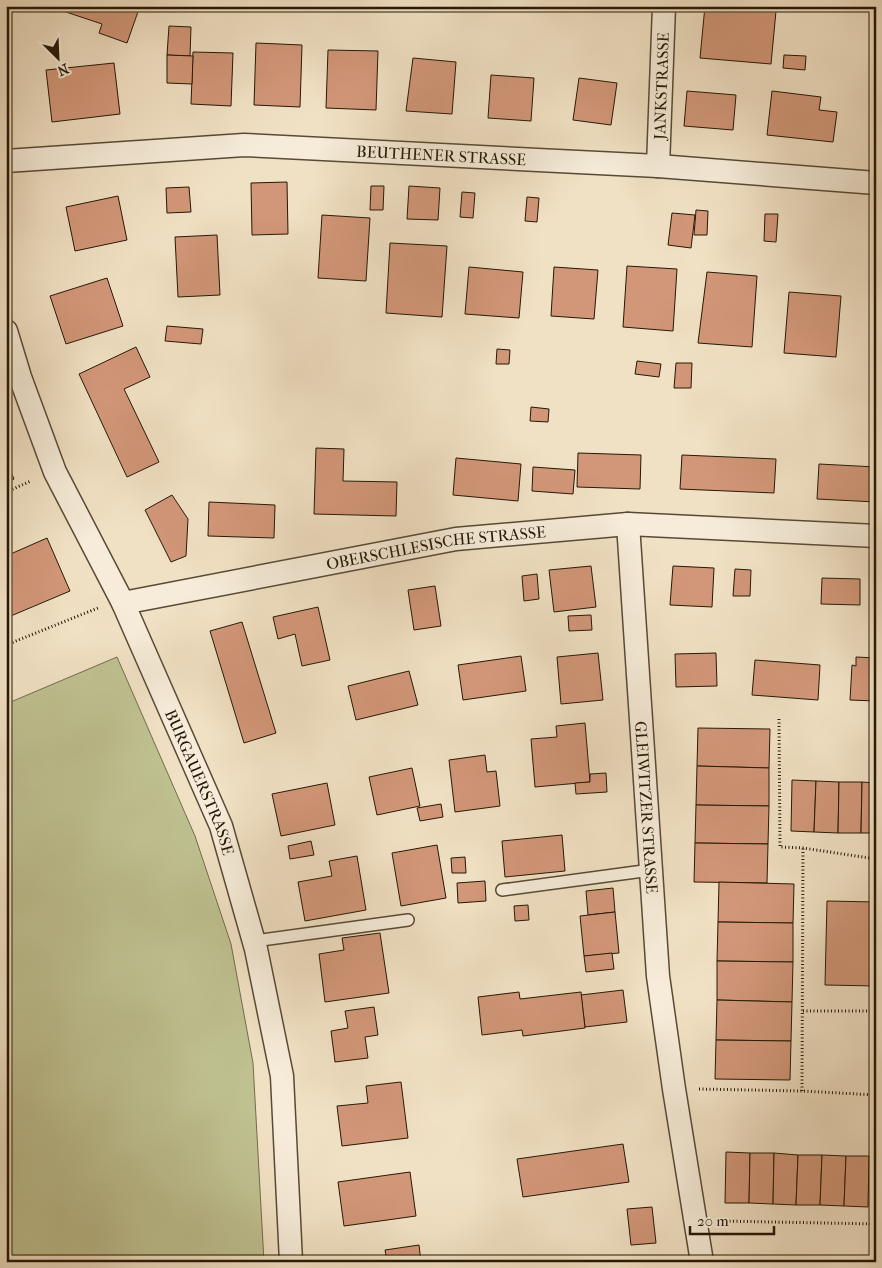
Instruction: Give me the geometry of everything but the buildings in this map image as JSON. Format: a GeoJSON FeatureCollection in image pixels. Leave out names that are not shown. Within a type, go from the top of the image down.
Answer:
{"type":"FeatureCollection","features":[{"type":"Feature","properties":{"kind":"street","name":"JANKSTRASSE"},"geometry":{"type":"LineString","coordinates":[[658,166],[664,6]]}},
{"type":"Feature","properties":{"kind":"street","name":"BEUTHENER STRASSE"},"geometry":{"type":"LineString","coordinates":[[6,161],[244,145],[658,166],[876,183]]}},
{"type":"Feature","properties":{"kind":"street","name":"BURGAUERSTRASSE"},"geometry":{"type":"LineString","coordinates":[[6,331],[20,377],[55,472],[124,603],[221,826],[254,941],[282,1076],[291,1262]]}},
{"type":"Feature","properties":{"kind":"street","name":"OBERSCHLESISCHE STRASSE"},"geometry":{"type":"LineString","coordinates":[[124,603],[456,539],[628,524],[876,536]]}},
{"type":"Feature","properties":{"kind":"street","name":"GLEIWITZER STRASSE"},"geometry":{"type":"LineString","coordinates":[[628,524],[658,976],[702,1262]]}},
{"type":"Feature","properties":{"kind":"lane"},"geometry":{"type":"LineString","coordinates":[[502,890],[651,870]]}},
{"type":"Feature","properties":{"kind":"lane"},"geometry":{"type":"LineString","coordinates":[[254,941],[408,920]]}},
{"type":"Feature","properties":{"kind":"path"},"geometry":{"type":"LineString","coordinates":[[6,645],[93,609],[124,603]]}},
{"type":"Feature","properties":{"kind":"path"},"geometry":{"type":"LineString","coordinates":[[779,719],[780,847],[804,848],[876,859]]}},
{"type":"Feature","properties":{"kind":"path"},"geometry":{"type":"LineString","coordinates":[[802,1091],[804,848]]}},
{"type":"Feature","properties":{"kind":"path"},"geometry":{"type":"LineString","coordinates":[[803,1011],[876,1011]]}},
{"type":"Feature","properties":{"kind":"path"},"geometry":{"type":"LineString","coordinates":[[674,1089],[802,1091],[876,1095]]}},
{"type":"Feature","properties":{"kind":"path"},"geometry":{"type":"LineString","coordinates":[[696,1220],[876,1224]]}},
{"type":"Feature","properties":{"kind":"green space"},"geometry":{"type":"Polygon","coordinates":[[[117,657],[195,836],[231,944],[253,1063],[264,1262],[6,1262],[6,704],[117,657]]]}}]}
